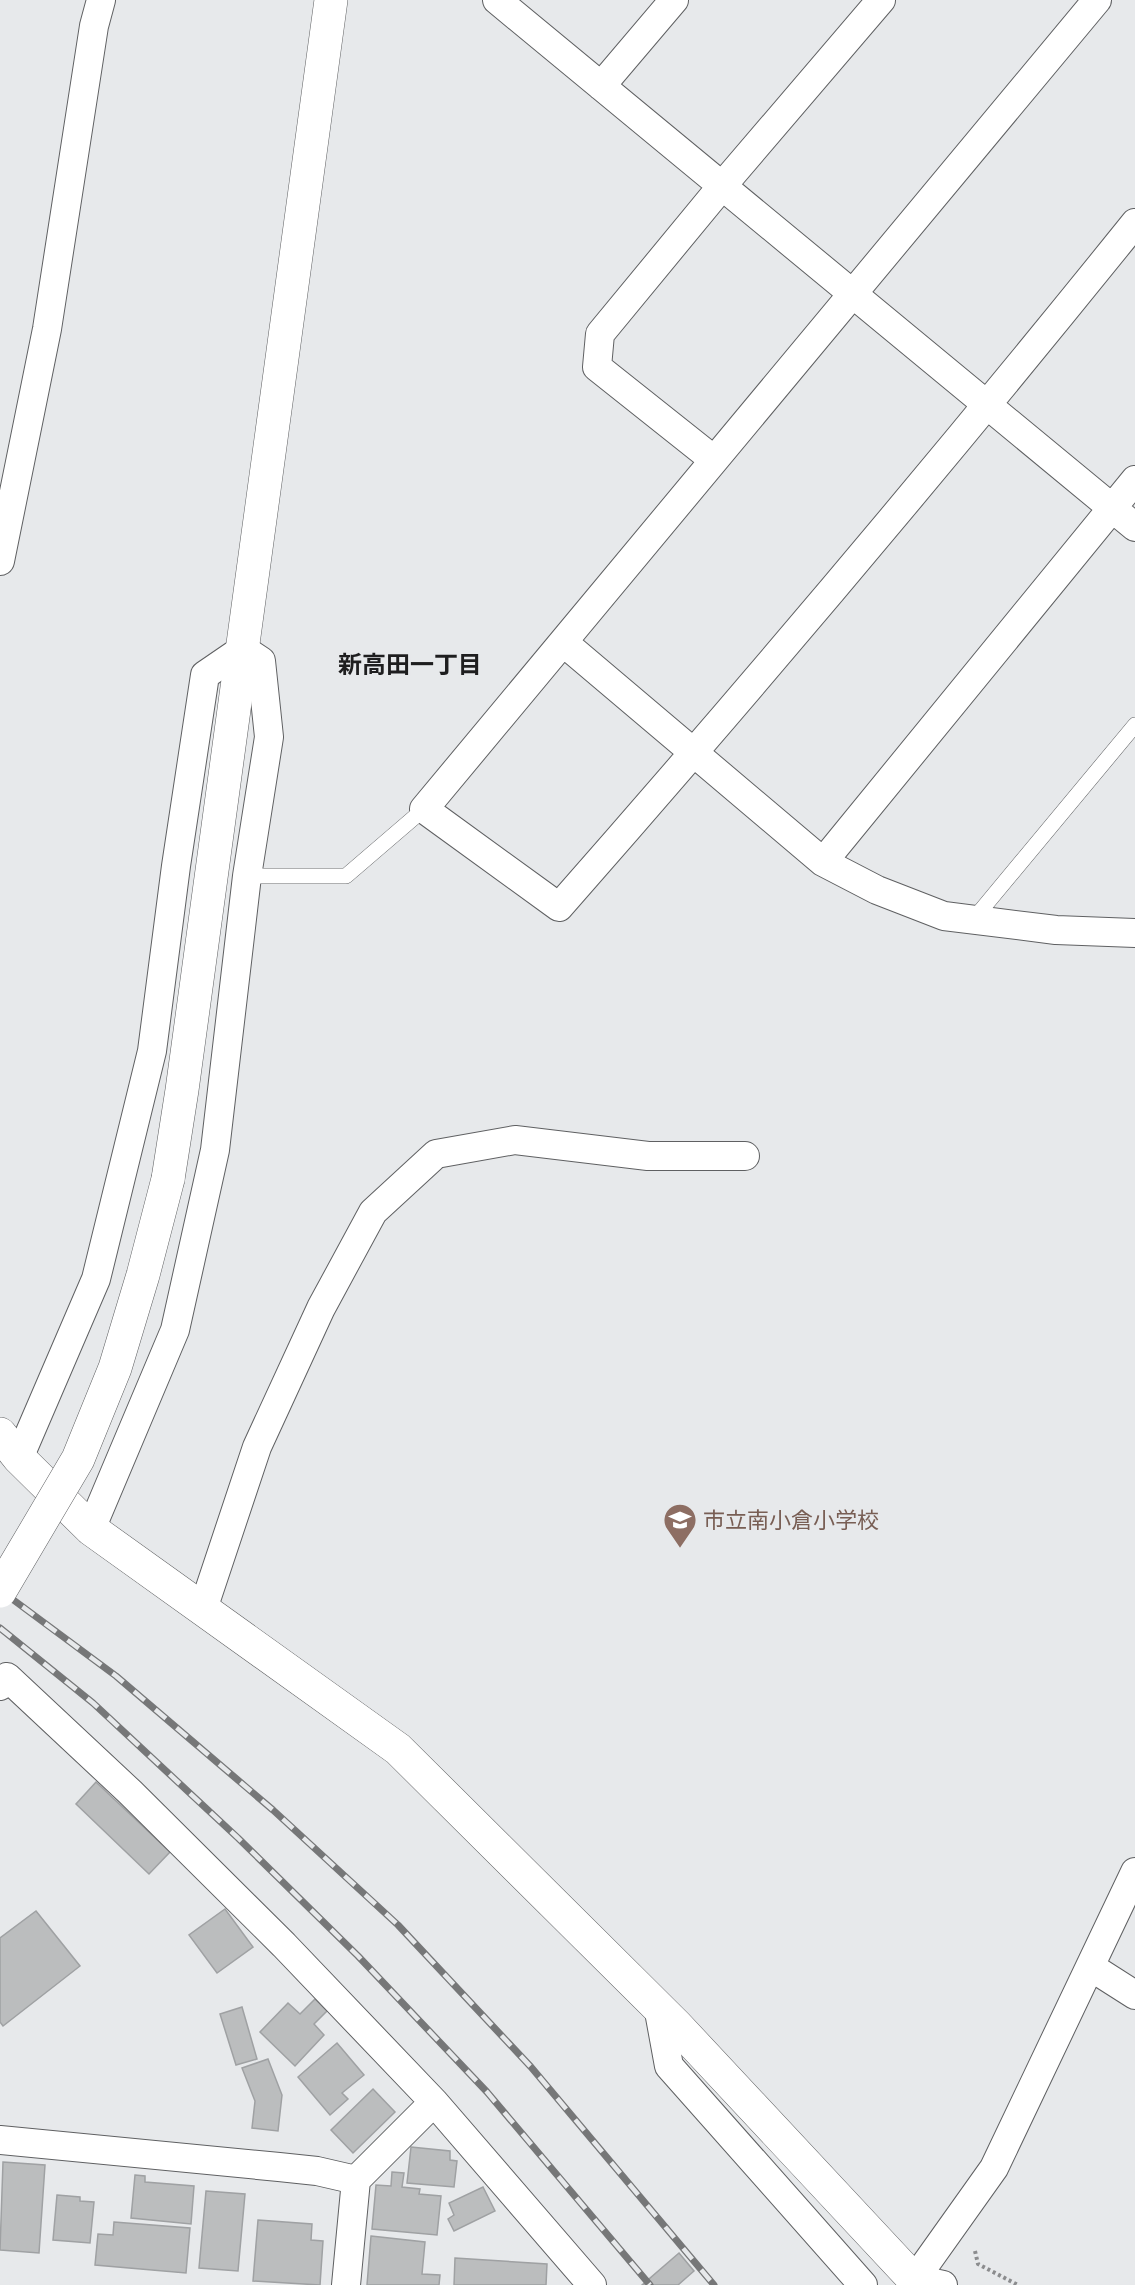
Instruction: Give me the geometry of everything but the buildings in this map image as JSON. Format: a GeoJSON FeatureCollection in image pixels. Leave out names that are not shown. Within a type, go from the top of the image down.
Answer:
{"type":"FeatureCollection","features":[{"type":"Feature","properties":{"kind":"street"},"geometry":{"type":"LineString","coordinates":[[0,561],[47,329],[94,26],[101,0]]}},
{"type":"Feature","properties":{"kind":"street"},"geometry":{"type":"LineString","coordinates":[[0,1591],[78,1459],[115,1368],[143,1275],[168,1179],[186,1066],[331,0]]}},
{"type":"Feature","properties":{"kind":"street"},"geometry":{"type":"LineString","coordinates":[[497,0],[1135,527]]}},
{"type":"Feature","properties":{"kind":"street"},"geometry":{"type":"LineString","coordinates":[[602,86],[674,0]]}},
{"type":"Feature","properties":{"kind":"street"},"geometry":{"type":"LineString","coordinates":[[714,460],[597,367],[600,334],[722,186],[881,0]]}},
{"type":"Feature","properties":{"kind":"street"},"geometry":{"type":"LineString","coordinates":[[1097,0],[424,809],[559,906],[694,753],[988,405],[1135,224]]}},
{"type":"Feature","properties":{"kind":"street"},"geometry":{"type":"LineString","coordinates":[[823,862],[1135,480]]}},
{"type":"Feature","properties":{"kind":"street"},"geometry":{"type":"LineString","coordinates":[[563,642],[823,862],[877,890],[944,916],[1056,930],[1135,933]]}},
{"type":"Feature","properties":{"kind":"street"},"geometry":{"type":"LineString","coordinates":[[91,1529],[175,1330],[215,1150],[248,876],[269,737],[261,662],[243,649]]}},
{"type":"Feature","properties":{"kind":"street"},"geometry":{"type":"LineString","coordinates":[[243,649],[204,675],[152,1051],[96,1279],[10,1446],[91,1529],[398,1749],[658,2006],[926,2283],[994,2168],[1135,1872]]}},
{"type":"Feature","properties":{"kind":"street"},"geometry":{"type":"LineString","coordinates":[[203,1609],[257,1447],[321,1308],[373,1212],[436,1154],[515,1140],[648,1156],[744,1156]]}},
{"type":"Feature","properties":{"kind":"street"},"geometry":{"type":"LineString","coordinates":[[4,1682],[130,1792],[276,1937],[434,2102],[592,2285]]}},
{"type":"Feature","properties":{"kind":"street"},"geometry":{"type":"LineString","coordinates":[[1091,1967],[1135,1995]]}},
{"type":"Feature","properties":{"kind":"street"},"geometry":{"type":"LineString","coordinates":[[658,2006],[669,2066],[863,2285]]}},
{"type":"Feature","properties":{"kind":"street"},"geometry":{"type":"LineString","coordinates":[[346,2285],[356,2180],[434,2102]]}},
{"type":"Feature","properties":{"kind":"street"},"geometry":{"type":"LineString","coordinates":[[0,2140],[317,2171],[356,2180]]}},
{"type":"Feature","properties":{"kind":"lane"},"geometry":{"type":"LineString","coordinates":[[973,920],[1135,725]]}},
{"type":"Feature","properties":{"kind":"lane"},"geometry":{"type":"LineString","coordinates":[[248,876],[346,876],[424,809]]}},
{"type":"Feature","properties":{"kind":"railway"},"geometry":{"type":"LineString","coordinates":[[0,1590],[116,1676],[273,1810],[398,1925],[531,2067],[714,2285]]}},
{"type":"Feature","properties":{"kind":"railway"},"geometry":{"type":"LineString","coordinates":[[0,1628],[93,1703],[238,1838],[358,1956],[487,2092],[650,2285]]}},
{"type":"Feature","properties":{"kind":"place","name":"市立南小倉小学校"},"geometry":{"type":"Point","coordinates":[680,1549]}},
{"type":"Feature","properties":{"kind":"district","name":"新高田一丁目"},"geometry":{"type":"Point","coordinates":[410,664]}}]}
